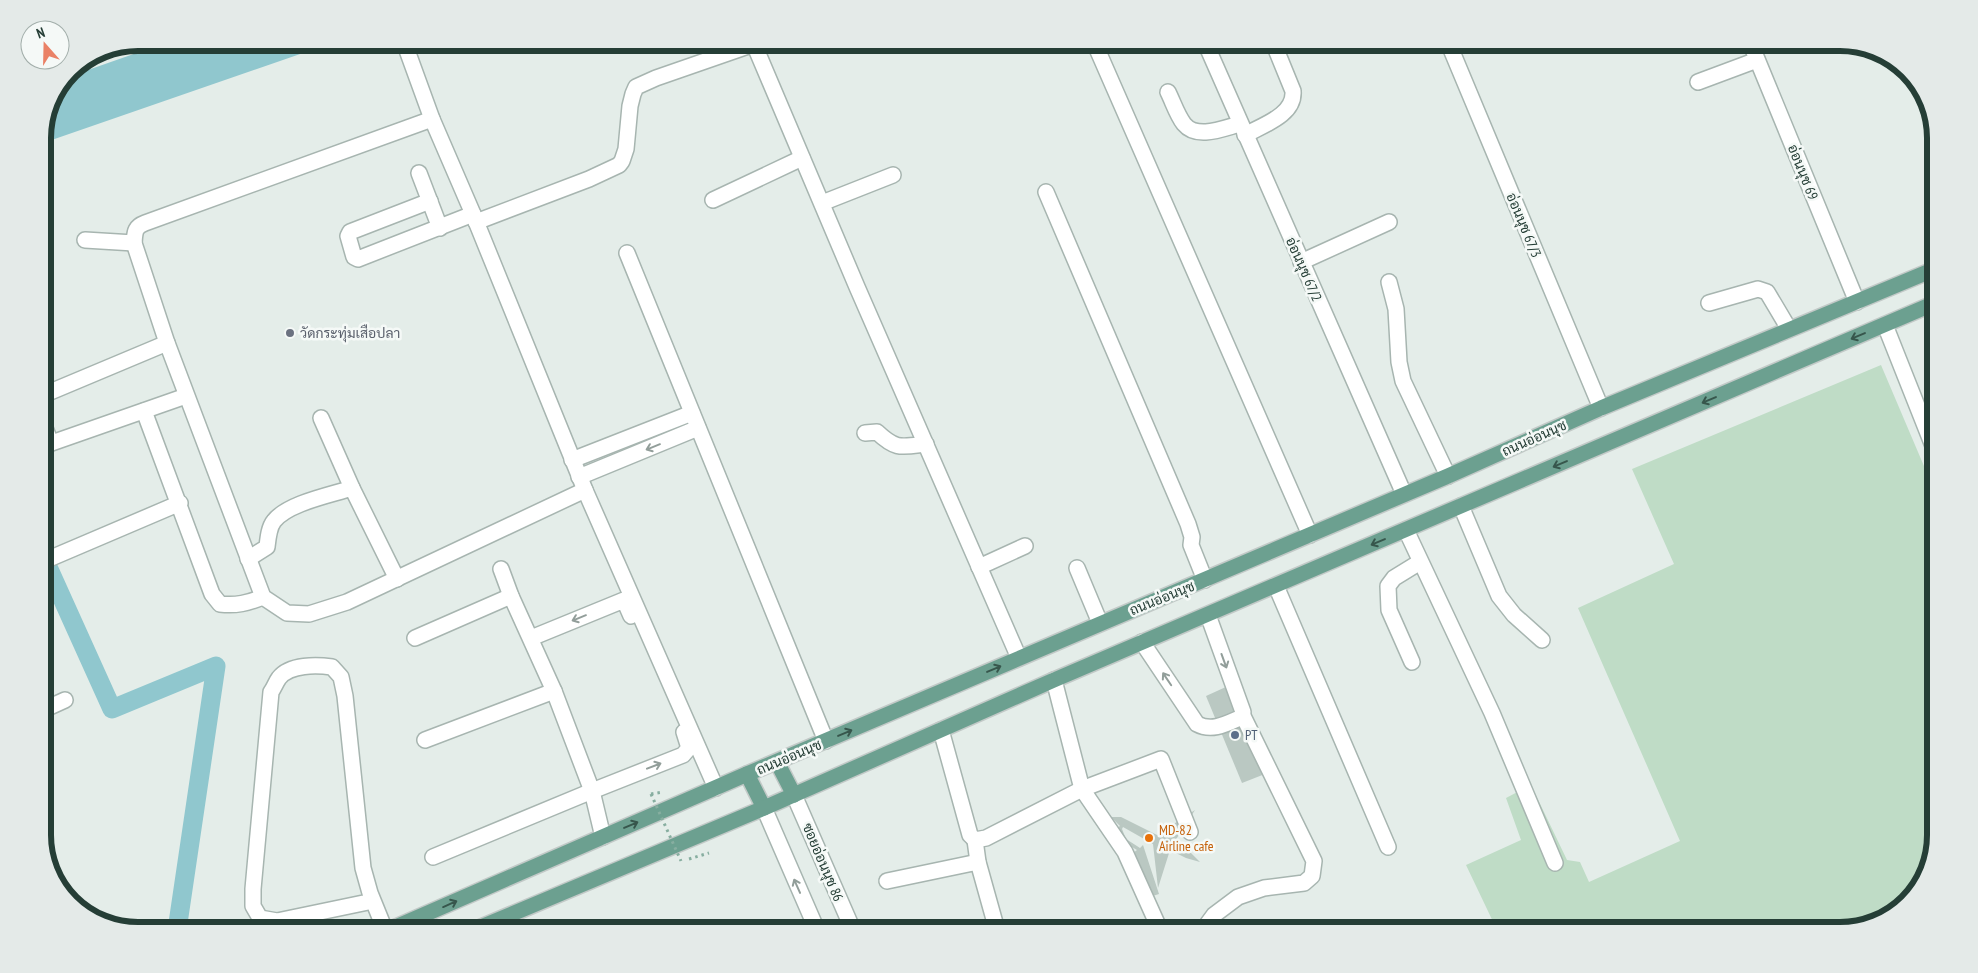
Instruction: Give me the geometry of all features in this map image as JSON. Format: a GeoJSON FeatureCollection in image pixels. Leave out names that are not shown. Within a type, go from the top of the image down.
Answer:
{"type":"FeatureCollection","features":[{"type":"Feature","properties":{"kind":"main road","name":"ถนนอ่อนนุช"},"geometry":{"type":"LineString","coordinates":[[407,922],[747,774],[1448,476],[1601,408],[1927,272]]}},
{"type":"Feature","properties":{"kind":"main road"},"geometry":{"type":"LineString","coordinates":[[493,922],[764,808],[1142,642],[1927,306]]}},
{"type":"Feature","properties":{"kind":"main road"},"geometry":{"type":"LineString","coordinates":[[777,762],[794,794]]}},
{"type":"Feature","properties":{"kind":"main road"},"geometry":{"type":"LineString","coordinates":[[747,774],[764,808]]}},
{"type":"Feature","properties":{"kind":"street"},"geometry":{"type":"LineString","coordinates":[[407,51],[432,119],[582,484],[716,788]]}},
{"type":"Feature","properties":{"kind":"street"},"geometry":{"type":"LineString","coordinates":[[430,201],[350,232],[348,236],[354,257],[358,259],[440,228],[589,180],[619,165],[626,149],[630,106],[632,94],[636,87],[672,72],[736,51]]}},
{"type":"Feature","properties":{"kind":"street"},"geometry":{"type":"LineString","coordinates":[[760,51],[802,158],[1019,658]]}},
{"type":"Feature","properties":{"kind":"street"},"geometry":{"type":"LineString","coordinates":[[1098,51],[1310,535]]}},
{"type":"Feature","properties":{"kind":"street","name":"อ่อนนุช 67/2"},"geometry":{"type":"LineString","coordinates":[[1209,51],[1404,494]]}},
{"type":"Feature","properties":{"kind":"street"},"geometry":{"type":"LineString","coordinates":[[1168,92],[1184,124],[1193,131],[1243,129],[1283,114],[1294,99],[1293,91],[1277,51]]}},
{"type":"Feature","properties":{"kind":"street","name":"อ่อนนุช 67/3"},"geometry":{"type":"LineString","coordinates":[[1452,51],[1601,408]]}},
{"type":"Feature","properties":{"kind":"street","name":"อ่อนนุช 69"},"geometry":{"type":"LineString","coordinates":[[1754,51],[1856,302]]}},
{"type":"Feature","properties":{"kind":"street"},"geometry":{"type":"LineString","coordinates":[[1698,82],[1757,60]]}},
{"type":"Feature","properties":{"kind":"street"},"geometry":{"type":"LineString","coordinates":[[432,119],[145,223],[136,228],[134,244],[166,343],[262,597],[287,613],[309,614],[347,602],[397,579],[582,484],[698,428]]}},
{"type":"Feature","properties":{"kind":"street"},"geometry":{"type":"LineString","coordinates":[[713,200],[802,158]]}},
{"type":"Feature","properties":{"kind":"street"},"geometry":{"type":"LineString","coordinates":[[419,173],[440,228]]}},
{"type":"Feature","properties":{"kind":"street"},"geometry":{"type":"LineString","coordinates":[[822,203],[893,175]]}},
{"type":"Feature","properties":{"kind":"street"},"geometry":{"type":"LineString","coordinates":[[1046,192],[1188,524],[1192,545],[1205,580]]}},
{"type":"Feature","properties":{"kind":"street"},"geometry":{"type":"LineString","coordinates":[[1301,262],[1389,222]]}},
{"type":"Feature","properties":{"kind":"street"},"geometry":{"type":"LineString","coordinates":[[85,240],[134,244]]}},
{"type":"Feature","properties":{"kind":"street"},"geometry":{"type":"LineString","coordinates":[[627,253],[826,741]]}},
{"type":"Feature","properties":{"kind":"street"},"geometry":{"type":"LineString","coordinates":[[1389,282],[1396,309],[1399,362],[1403,381],[1448,476]]}},
{"type":"Feature","properties":{"kind":"street"},"geometry":{"type":"LineString","coordinates":[[1709,303],[1758,289],[1767,292],[1789,329]]}},
{"type":"Feature","properties":{"kind":"street"},"geometry":{"type":"LineString","coordinates":[[1885,324],[1927,431]]}},
{"type":"Feature","properties":{"kind":"street"},"geometry":{"type":"LineString","coordinates":[[51,392],[166,343]]}},
{"type":"Feature","properties":{"kind":"street"},"geometry":{"type":"LineString","coordinates":[[51,444],[186,396]]}},
{"type":"Feature","properties":{"kind":"street"},"geometry":{"type":"LineString","coordinates":[[144,411],[212,594],[220,604],[233,605],[246,604],[262,597]]}},
{"type":"Feature","properties":{"kind":"street"},"geometry":{"type":"LineString","coordinates":[[572,460],[692,413]]}},
{"type":"Feature","properties":{"kind":"street"},"geometry":{"type":"LineString","coordinates":[[321,418],[352,488],[397,579]]}},
{"type":"Feature","properties":{"kind":"street"},"geometry":{"type":"LineString","coordinates":[[865,433],[877,432],[892,445],[926,444]]}},
{"type":"Feature","properties":{"kind":"street"},"geometry":{"type":"LineString","coordinates":[[248,559],[267,546],[273,522],[281,514],[294,507],[352,488]]}},
{"type":"Feature","properties":{"kind":"street"},"geometry":{"type":"LineString","coordinates":[[51,558],[180,504]]}},
{"type":"Feature","properties":{"kind":"street"},"geometry":{"type":"LineString","coordinates":[[1461,506],[1498,596],[1514,615],[1542,640]]}},
{"type":"Feature","properties":{"kind":"street"},"geometry":{"type":"LineString","coordinates":[[1406,530],[1492,713],[1555,863]]}},
{"type":"Feature","properties":{"kind":"street"},"geometry":{"type":"LineString","coordinates":[[979,567],[1025,546]]}},
{"type":"Feature","properties":{"kind":"street"},"geometry":{"type":"LineString","coordinates":[[1412,662],[1389,610],[1388,586],[1394,578],[1420,562]]}},
{"type":"Feature","properties":{"kind":"street"},"geometry":{"type":"LineString","coordinates":[[1077,568],[1100,623]]}},
{"type":"Feature","properties":{"kind":"street"},"geometry":{"type":"LineString","coordinates":[[501,569],[511,596],[554,691],[592,791],[603,837]]}},
{"type":"Feature","properties":{"kind":"street"},"geometry":{"type":"LineString","coordinates":[[1276,586],[1388,847]]}},
{"type":"Feature","properties":{"kind":"street"},"geometry":{"type":"LineString","coordinates":[[416,638],[511,596]]}},
{"type":"Feature","properties":{"kind":"street"},"geometry":{"type":"LineString","coordinates":[[433,857],[682,755],[689,748],[688,741],[624,600],[530,638]]}},
{"type":"Feature","properties":{"kind":"street"},"geometry":{"type":"LineString","coordinates":[[1208,615],[1244,716],[1314,861],[1312,876],[1304,884],[1264,888],[1238,896],[1214,915],[1209,922]]}},
{"type":"Feature","properties":{"kind":"street"},"geometry":{"type":"LineString","coordinates":[[1142,642],[1196,724],[1204,728],[1217,728],[1244,716]]}},
{"type":"Feature","properties":{"kind":"street"},"geometry":{"type":"LineString","coordinates":[[373,901],[277,921],[260,918],[253,906],[271,692],[279,678],[289,670],[317,665],[332,667],[341,677],[345,696],[363,868],[382,922]]}},
{"type":"Feature","properties":{"kind":"street"},"geometry":{"type":"LineString","coordinates":[[1054,680],[1082,789],[1125,852],[1156,922]]}},
{"type":"Feature","properties":{"kind":"street"},"geometry":{"type":"LineString","coordinates":[[425,740],[554,691]]}},
{"type":"Feature","properties":{"kind":"street"},"geometry":{"type":"LineString","coordinates":[[51,706],[65,700]]}},
{"type":"Feature","properties":{"kind":"street"},"geometry":{"type":"LineString","coordinates":[[941,730],[970,834],[975,840],[978,862],[995,922]]}},
{"type":"Feature","properties":{"kind":"street"},"geometry":{"type":"LineString","coordinates":[[975,840],[986,838],[1082,789],[1161,759],[1190,832]]}},
{"type":"Feature","properties":{"kind":"street","name":"ซอยอ่อนนุช 86"},"geometry":{"type":"LineString","coordinates":[[794,794],[850,922]]}},
{"type":"Feature","properties":{"kind":"street"},"geometry":{"type":"LineString","coordinates":[[764,808],[814,922]]}},
{"type":"Feature","properties":{"kind":"street"},"geometry":{"type":"LineString","coordinates":[[887,881],[978,862]]}},
{"type":"Feature","properties":{"kind":"path"},"geometry":{"type":"LineString","coordinates":[[651,794],[681,861],[709,853]]}},
{"type":"Feature","properties":{"kind":"green space"},"geometry":{"type":"Polygon","coordinates":[[[1881,365],[1927,473],[1927,835],[1922,863],[1912,883],[1897,900],[1878,913],[1857,920],[1840,922],[1493,922],[1466,865],[1521,840],[1506,798],[1531,785],[1567,860],[1580,862],[1589,882],[1680,841],[1578,608],[1674,564],[1632,469],[1881,365]]]}},
{"type":"Feature","properties":{"kind":"water"},"geometry":{"type":"Polygon","coordinates":[[[142,51],[309,51],[51,140],[54,116],[60,100],[69,85],[83,72],[142,51]]]}},
{"type":"Feature","properties":{"kind":"building","name":"PT"},"geometry":{"type":"Polygon","coordinates":[[[1228,686],[1265,774],[1242,783],[1206,696],[1228,686]]]}},
{"type":"Feature","properties":{"kind":"building"},"geometry":{"type":"Polygon","coordinates":[[[1195,810],[1173,844],[1190,852],[1200,862],[1170,850],[1158,888],[1153,844],[1123,827],[1126,839],[1140,848],[1143,845],[1159,894],[1143,899],[1124,860],[1137,850],[1122,841],[1117,828],[1120,826],[1111,817],[1121,817],[1157,835],[1195,810]]]}},
{"type":"Feature","properties":{"kind":"waterway"},"geometry":{"type":"LineString","coordinates":[[51,574],[112,709],[216,666],[178,922]]}},
{"type":"Feature","properties":{"kind":"place","name":"วัดกระทุ่มเสือปลา"},"geometry":{"type":"Point","coordinates":[290,333]}},
{"type":"Feature","properties":{"kind":"place","name":"PT"},"geometry":{"type":"Point","coordinates":[1235,735]}},
{"type":"Feature","properties":{"kind":"place","name":"MD-82 Airline cafe"},"geometry":{"type":"Point","coordinates":[1149,838]}}]}
